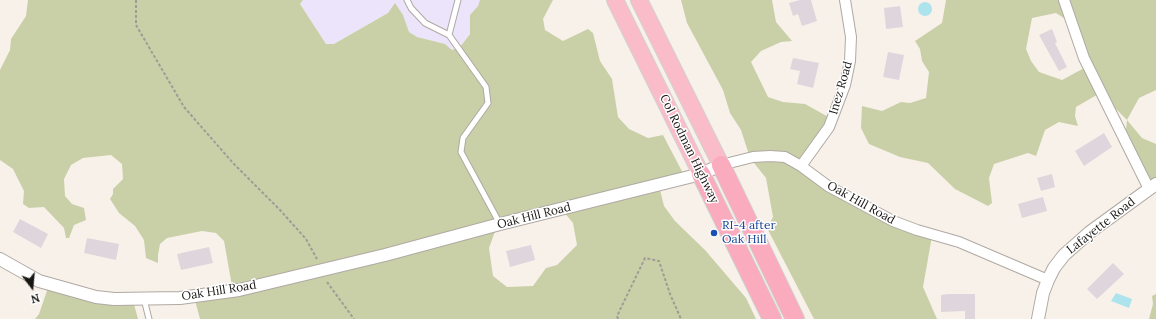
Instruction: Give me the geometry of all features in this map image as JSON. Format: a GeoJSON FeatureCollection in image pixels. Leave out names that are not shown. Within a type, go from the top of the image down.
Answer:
{"type":"FeatureCollection","features":[{"type":"Feature","properties":{"kind":"highway","name":"Col Rodman Highway"},"geometry":{"type":"LineString","coordinates":[[615,0],[772,319]]}},
{"type":"Feature","properties":{"kind":"highway","name":"Col Rodman Highway"},"geometry":{"type":"LineString","coordinates":[[639,0],[795,319]]}},
{"type":"Feature","properties":{"kind":"street","name":"Inez Road"},"geometry":{"type":"LineString","coordinates":[[801,166],[829,126],[845,85],[850,61],[852,36],[845,0]]}},
{"type":"Feature","properties":{"kind":"street"},"geometry":{"type":"LineString","coordinates":[[1064,0],[1084,58],[1152,186]]}},
{"type":"Feature","properties":{"kind":"street","name":"Oak Hill Road"},"geometry":{"type":"LineString","coordinates":[[0,259],[39,281],[96,297],[144,299],[180,298],[239,290],[323,270],[701,174],[737,160],[770,156],[785,157],[801,166],[828,186],[893,221],[917,230],[960,242],[1048,280]]}},
{"type":"Feature","properties":{"kind":"street","name":"Lafayette Road"},"geometry":{"type":"LineString","coordinates":[[1038,319],[1043,293],[1048,280],[1054,268],[1064,255],[1090,232],[1152,186]]}},
{"type":"Feature","properties":{"kind":"lane"},"geometry":{"type":"LineString","coordinates":[[407,0],[411,8],[425,22],[449,35],[486,87],[488,103],[463,138],[461,152],[500,224]]}},
{"type":"Feature","properties":{"kind":"lane"},"geometry":{"type":"LineString","coordinates":[[449,35],[458,0]]}},
{"type":"Feature","properties":{"kind":"lane"},"geometry":{"type":"LineString","coordinates":[[144,299],[149,319]]}},
{"type":"Feature","properties":{"kind":"path"},"geometry":{"type":"LineString","coordinates":[[136,0],[136,25],[184,107],[233,163],[306,239],[323,270],[328,285],[354,319]]}},
{"type":"Feature","properties":{"kind":"path"},"geometry":{"type":"LineString","coordinates":[[618,319],[617,316],[645,258],[659,261],[670,294],[681,319]]}},
{"type":"Feature","properties":{"kind":"shaded area"},"geometry":{"type":"Polygon","coordinates":[[[303,0],[480,0],[478,6],[470,15],[470,33],[460,47],[452,50],[445,44],[417,37],[409,32],[403,15],[388,13],[334,44],[326,44],[300,4],[303,0]]]}},
{"type":"Feature","properties":{"kind":"green space"},"geometry":{"type":"Polygon","coordinates":[[[28,0],[303,0],[300,4],[326,44],[334,44],[388,13],[395,3],[403,15],[409,32],[417,37],[445,44],[452,50],[460,47],[470,34],[470,15],[478,6],[480,0],[553,0],[543,19],[545,30],[563,41],[588,29],[593,33],[600,61],[612,79],[618,117],[629,129],[648,138],[663,135],[685,177],[659,186],[664,206],[675,221],[705,250],[746,298],[756,319],[200,319],[193,293],[232,286],[224,241],[216,233],[202,231],[167,238],[160,244],[158,263],[146,258],[144,240],[135,226],[119,213],[110,199],[113,194],[113,189],[123,179],[122,164],[111,155],[83,158],[71,165],[64,179],[65,196],[72,204],[84,208],[86,220],[74,225],[69,238],[66,238],[64,228],[44,207],[29,208],[23,204],[24,191],[13,169],[0,160],[0,70],[10,50],[11,39],[26,16],[28,0]],[[563,211],[497,226],[489,248],[493,276],[507,287],[533,286],[546,268],[557,265],[577,245],[573,223],[563,211]]]}},
{"type":"Feature","properties":{"kind":"green space"},"geometry":{"type":"Polygon","coordinates":[[[681,0],[772,0],[776,22],[792,41],[781,42],[761,51],[751,62],[768,97],[783,102],[805,104],[832,119],[804,169],[932,236],[923,287],[937,319],[814,319],[767,228],[773,217],[766,178],[750,158],[741,130],[730,113],[723,90],[687,23],[681,0]]]}},
{"type":"Feature","properties":{"kind":"green space"},"geometry":{"type":"Polygon","coordinates":[[[946,0],[1156,0],[1156,90],[1139,98],[1127,120],[1100,93],[1076,107],[1075,116],[1078,126],[1059,122],[1045,130],[1036,156],[1028,153],[994,164],[989,178],[992,203],[988,206],[955,189],[928,163],[900,157],[869,144],[861,128],[862,106],[882,111],[901,102],[910,103],[926,98],[929,72],[922,61],[920,49],[915,41],[942,23],[946,0]],[[1056,13],[1032,18],[1026,49],[1031,61],[1039,72],[1062,80],[1086,67],[1073,24],[1056,13]]]}},
{"type":"Feature","properties":{"kind":"green space"},"geometry":{"type":"Polygon","coordinates":[[[1127,120],[1142,138],[1156,144],[1156,185],[1149,188],[1125,140],[1127,120]]]}},
{"type":"Feature","properties":{"kind":"green space"},"geometry":{"type":"Polygon","coordinates":[[[49,285],[94,293],[132,297],[138,319],[35,319],[39,314],[49,285]]]}},
{"type":"Feature","properties":{"kind":"green space"},"geometry":{"type":"Polygon","coordinates":[[[1156,294],[1156,319],[1149,319],[1153,304],[1152,296],[1156,294]]]}},
{"type":"Feature","properties":{"kind":"water"},"geometry":{"type":"Polygon","coordinates":[[[925,2],[930,4],[932,9],[930,14],[925,16],[920,14],[918,9],[920,4],[925,2]]]}},
{"type":"Feature","properties":{"kind":"water"},"geometry":{"type":"Polygon","coordinates":[[[1116,293],[1132,299],[1129,308],[1111,301],[1116,293]]]}},
{"type":"Feature","properties":{"kind":"building"},"geometry":{"type":"Polygon","coordinates":[[[800,0],[811,0],[817,21],[802,26],[798,14],[793,16],[789,3],[800,0]]]}},
{"type":"Feature","properties":{"kind":"building"},"geometry":{"type":"Polygon","coordinates":[[[900,6],[903,27],[886,29],[884,8],[900,6]]]}},
{"type":"Feature","properties":{"kind":"building"},"geometry":{"type":"Polygon","coordinates":[[[1052,29],[1057,42],[1055,43],[1067,67],[1059,71],[1039,35],[1052,29]]]}},
{"type":"Feature","properties":{"kind":"building"},"geometry":{"type":"Polygon","coordinates":[[[888,52],[904,55],[899,80],[883,77],[888,52]]]}},
{"type":"Feature","properties":{"kind":"building"},"geometry":{"type":"Polygon","coordinates":[[[793,58],[819,63],[813,88],[797,84],[800,71],[790,69],[793,58]]]}},
{"type":"Feature","properties":{"kind":"building"},"geometry":{"type":"Polygon","coordinates":[[[1104,133],[1112,147],[1084,166],[1075,151],[1104,133]]]}},
{"type":"Feature","properties":{"kind":"building"},"geometry":{"type":"Polygon","coordinates":[[[1052,174],[1055,187],[1041,191],[1037,178],[1052,174]]]}},
{"type":"Feature","properties":{"kind":"building"},"geometry":{"type":"Polygon","coordinates":[[[1043,197],[1047,211],[1022,218],[1018,204],[1043,197]]]}},
{"type":"Feature","properties":{"kind":"building"},"geometry":{"type":"Polygon","coordinates":[[[20,219],[48,234],[41,248],[13,232],[20,219]]]}},
{"type":"Feature","properties":{"kind":"building"},"geometry":{"type":"Polygon","coordinates":[[[87,238],[119,244],[116,260],[84,253],[87,238]]]}},
{"type":"Feature","properties":{"kind":"building"},"geometry":{"type":"Polygon","coordinates":[[[531,245],[535,260],[510,267],[506,251],[531,245]]]}},
{"type":"Feature","properties":{"kind":"building"},"geometry":{"type":"Polygon","coordinates":[[[209,247],[213,263],[181,270],[177,254],[209,247]]]}},
{"type":"Feature","properties":{"kind":"building"},"geometry":{"type":"Polygon","coordinates":[[[1113,263],[1124,274],[1097,299],[1087,289],[1113,263]]]}},
{"type":"Feature","properties":{"kind":"building"},"geometry":{"type":"Polygon","coordinates":[[[975,294],[975,319],[965,319],[965,311],[941,312],[941,295],[975,294]]]}},
{"type":"Feature","properties":{"kind":"place","name":"RI-4 after Oak Hill"},"geometry":{"type":"Point","coordinates":[714,233]}}]}
